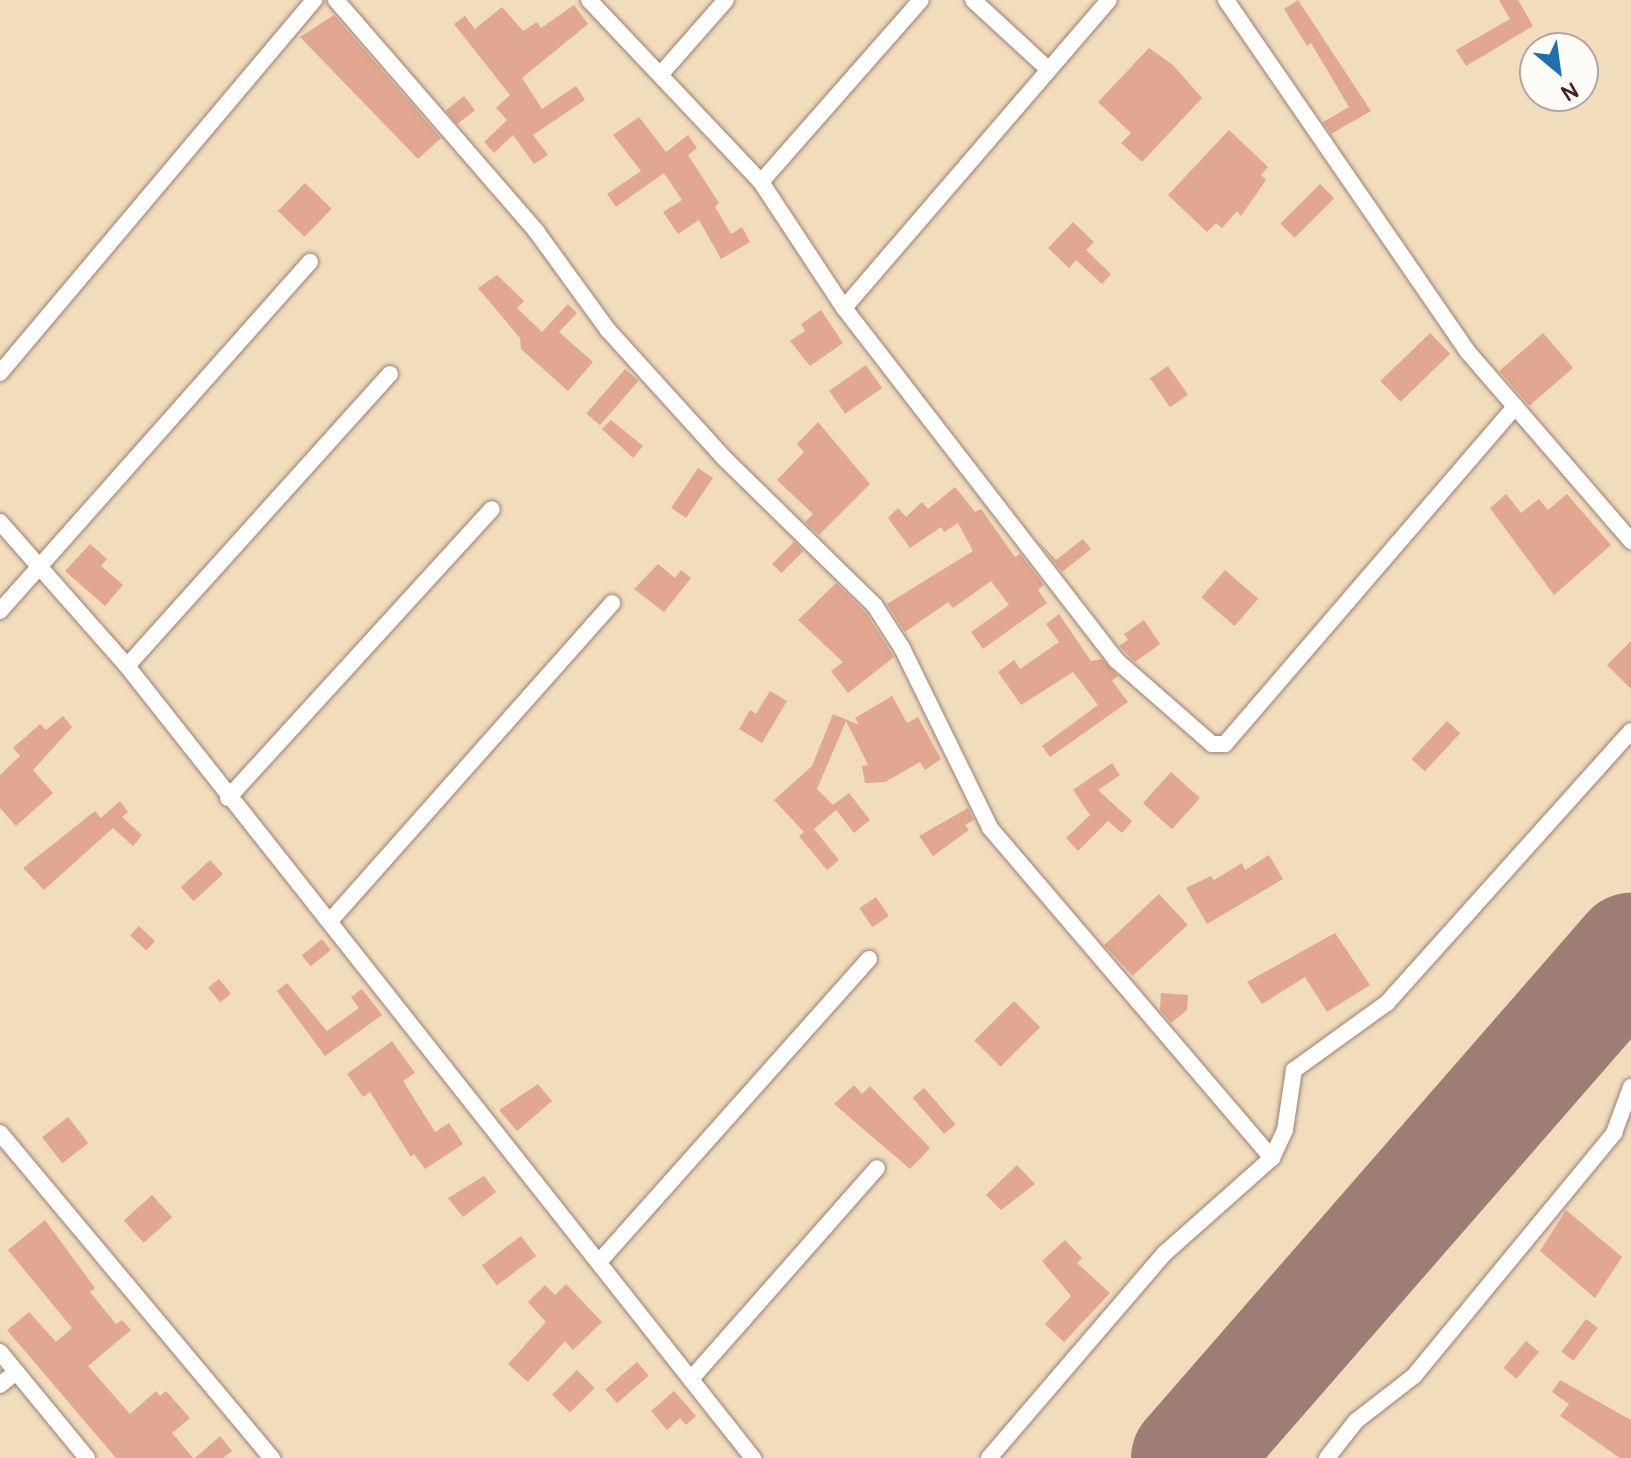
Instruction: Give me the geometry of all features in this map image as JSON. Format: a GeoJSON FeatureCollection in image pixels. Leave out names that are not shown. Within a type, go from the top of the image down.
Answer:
{"type":"FeatureCollection","features":[{"type":"Feature","properties":{"kind":"street"},"geometry":{"type":"LineString","coordinates":[[0,373],[314,0]]}},
{"type":"Feature","properties":{"kind":"street"},"geometry":{"type":"LineString","coordinates":[[336,0],[536,231],[608,330],[723,457],[875,606],[902,648],[990,828],[1272,1158]]}},
{"type":"Feature","properties":{"kind":"street"},"geometry":{"type":"LineString","coordinates":[[589,0],[761,182],[844,308],[1116,660],[1187,727],[1212,744],[1225,744],[1515,407]]}},
{"type":"Feature","properties":{"kind":"street"},"geometry":{"type":"LineString","coordinates":[[660,75],[726,0]]}},
{"type":"Feature","properties":{"kind":"street"},"geometry":{"type":"LineString","coordinates":[[761,182],[921,0]]}},
{"type":"Feature","properties":{"kind":"street"},"geometry":{"type":"LineString","coordinates":[[973,0],[1048,69]]}},
{"type":"Feature","properties":{"kind":"street"},"geometry":{"type":"LineString","coordinates":[[844,308],[1109,0]]}},
{"type":"Feature","properties":{"kind":"street"},"geometry":{"type":"LineString","coordinates":[[1226,0],[1459,339],[1631,541]]}},
{"type":"Feature","properties":{"kind":"street"},"geometry":{"type":"LineString","coordinates":[[0,611],[310,262]]}},
{"type":"Feature","properties":{"kind":"street"},"geometry":{"type":"LineString","coordinates":[[127,666],[390,374]]}},
{"type":"Feature","properties":{"kind":"street"},"geometry":{"type":"LineString","coordinates":[[228,798],[492,509]]}},
{"type":"Feature","properties":{"kind":"street"},"geometry":{"type":"LineString","coordinates":[[0,522],[127,666],[228,798],[330,921],[753,1458]]}},
{"type":"Feature","properties":{"kind":"street"},"geometry":{"type":"LineString","coordinates":[[330,921],[612,603]]}},
{"type":"Feature","properties":{"kind":"street"},"geometry":{"type":"LineString","coordinates":[[989,1458],[1165,1253],[1272,1158],[1285,1130],[1294,1070],[1387,1003],[1631,731]]}},
{"type":"Feature","properties":{"kind":"street"},"geometry":{"type":"LineString","coordinates":[[599,1262],[869,959]]}},
{"type":"Feature","properties":{"kind":"street"},"geometry":{"type":"LineString","coordinates":[[1327,1458],[1356,1421],[1414,1376],[1614,1133],[1631,1087]]}},
{"type":"Feature","properties":{"kind":"street"},"geometry":{"type":"LineString","coordinates":[[0,1133],[272,1458]]}},
{"type":"Feature","properties":{"kind":"street"},"geometry":{"type":"LineString","coordinates":[[691,1379],[877,1168]]}},
{"type":"Feature","properties":{"kind":"street"},"geometry":{"type":"LineString","coordinates":[[0,1352],[87,1458]]}},
{"type":"Feature","properties":{"kind":"street"},"geometry":{"type":"LineString","coordinates":[[0,1385],[16,1372]]}},
{"type":"Feature","properties":{"kind":"building"},"geometry":{"type":"Polygon","coordinates":[[[1298,0],[1371,111],[1331,134],[1323,122],[1349,107],[1311,43],[1307,46],[1284,9],[1298,0]]]}},
{"type":"Feature","properties":{"kind":"building"},"geometry":{"type":"Polygon","coordinates":[[[1499,0],[1518,0],[1533,26],[1466,66],[1456,50],[1510,19],[1499,0]]]}},
{"type":"Feature","properties":{"kind":"building"},"geometry":{"type":"Polygon","coordinates":[[[574,5],[588,24],[522,78],[542,109],[576,86],[585,100],[533,135],[548,155],[534,164],[513,135],[494,153],[484,142],[507,120],[496,108],[510,95],[454,24],[465,16],[475,29],[502,7],[523,31],[537,22],[541,28],[574,5]]]}},
{"type":"Feature","properties":{"kind":"building"},"geometry":{"type":"Polygon","coordinates":[[[334,15],[441,138],[418,159],[300,37],[334,15]]]}},
{"type":"Feature","properties":{"kind":"building"},"geometry":{"type":"Polygon","coordinates":[[[1149,48],[1173,65],[1202,98],[1142,162],[1121,143],[1131,133],[1098,102],[1149,48]]]}},
{"type":"Feature","properties":{"kind":"building"},"geometry":{"type":"Polygon","coordinates":[[[464,96],[475,110],[457,124],[446,110],[464,96]]]}},
{"type":"Feature","properties":{"kind":"building"},"geometry":{"type":"Polygon","coordinates":[[[639,117],[666,152],[688,135],[697,148],[688,155],[719,203],[715,207],[731,234],[742,227],[750,242],[721,259],[699,220],[678,234],[663,212],[682,200],[664,173],[616,207],[607,194],[641,171],[613,135],[639,117]]]}},
{"type":"Feature","properties":{"kind":"building"},"geometry":{"type":"Polygon","coordinates":[[[1229,130],[1268,167],[1261,175],[1266,180],[1241,216],[1237,211],[1222,228],[1216,223],[1207,232],[1168,195],[1229,130]]]}},
{"type":"Feature","properties":{"kind":"building"},"geometry":{"type":"Polygon","coordinates":[[[305,183],[332,209],[305,237],[278,211],[305,183]]]}},
{"type":"Feature","properties":{"kind":"building"},"geometry":{"type":"Polygon","coordinates":[[[1320,184],[1334,198],[1295,238],[1280,224],[1320,184]]]}},
{"type":"Feature","properties":{"kind":"building"},"geometry":{"type":"Polygon","coordinates":[[[1073,222],[1094,242],[1086,250],[1111,274],[1102,284],[1076,260],[1069,268],[1048,248],[1073,222]]]}},
{"type":"Feature","properties":{"kind":"building"},"geometry":{"type":"Polygon","coordinates":[[[497,275],[524,301],[517,308],[542,332],[568,304],[577,313],[559,332],[593,362],[568,391],[521,349],[520,338],[478,288],[497,275]]]}},
{"type":"Feature","properties":{"kind":"building"},"geometry":{"type":"Polygon","coordinates":[[[821,310],[843,343],[810,366],[790,341],[805,331],[801,324],[821,310]]]}},
{"type":"Feature","properties":{"kind":"building"},"geometry":{"type":"Polygon","coordinates":[[[1430,333],[1450,354],[1401,402],[1380,381],[1430,333]]]}},
{"type":"Feature","properties":{"kind":"building"},"geometry":{"type":"Polygon","coordinates":[[[1543,333],[1573,368],[1529,406],[1499,371],[1543,333]]]}},
{"type":"Feature","properties":{"kind":"building"},"geometry":{"type":"Polygon","coordinates":[[[866,365],[882,388],[845,414],[829,391],[866,365]]]}},
{"type":"Feature","properties":{"kind":"building"},"geometry":{"type":"Polygon","coordinates":[[[1168,366],[1188,395],[1170,407],[1150,379],[1168,366]]]}},
{"type":"Feature","properties":{"kind":"building"},"geometry":{"type":"Polygon","coordinates":[[[625,369],[639,381],[600,425],[586,414],[625,369]]]}},
{"type":"Feature","properties":{"kind":"building"},"geometry":{"type":"Polygon","coordinates":[[[611,420],[643,446],[633,458],[602,429],[611,420]]]}},
{"type":"Feature","properties":{"kind":"building"},"geometry":{"type":"Polygon","coordinates":[[[818,422],[870,484],[819,535],[805,522],[813,514],[777,480],[804,452],[797,444],[818,422]]]}},
{"type":"Feature","properties":{"kind":"building"},"geometry":{"type":"Polygon","coordinates":[[[698,468],[713,478],[686,518],[671,508],[698,468]]]}},
{"type":"Feature","properties":{"kind":"building"},"geometry":{"type":"Polygon","coordinates":[[[955,487],[975,512],[981,509],[1015,557],[1020,554],[1044,585],[1038,590],[1047,603],[983,649],[971,632],[1009,605],[991,581],[953,608],[948,602],[905,632],[887,604],[973,551],[958,523],[944,532],[941,527],[910,548],[888,518],[898,508],[906,517],[922,502],[928,509],[955,487]]]}},
{"type":"Feature","properties":{"kind":"building"},"geometry":{"type":"Polygon","coordinates":[[[1506,494],[1521,513],[1539,499],[1548,510],[1567,494],[1611,545],[1554,595],[1490,508],[1506,494]]]}},
{"type":"Feature","properties":{"kind":"building"},"geometry":{"type":"Polygon","coordinates":[[[1083,539],[1091,549],[1062,572],[1038,541],[1056,560],[1083,539]]]}},
{"type":"Feature","properties":{"kind":"building"},"geometry":{"type":"Polygon","coordinates":[[[794,542],[803,551],[781,573],[772,564],[794,542]]]}},
{"type":"Feature","properties":{"kind":"building"},"geometry":{"type":"Polygon","coordinates":[[[90,544],[107,559],[101,566],[123,585],[105,606],[65,571],[90,544]]]}},
{"type":"Feature","properties":{"kind":"building"},"geometry":{"type":"Polygon","coordinates":[[[658,564],[675,578],[681,570],[691,578],[664,612],[634,589],[658,564]]]}},
{"type":"Feature","properties":{"kind":"building"},"geometry":{"type":"Polygon","coordinates":[[[1225,570],[1258,599],[1235,626],[1201,597],[1225,570]]]}},
{"type":"Feature","properties":{"kind":"building"},"geometry":{"type":"Polygon","coordinates":[[[836,583],[866,613],[894,657],[848,693],[831,671],[843,662],[798,620],[836,583]]]}},
{"type":"Feature","properties":{"kind":"building"},"geometry":{"type":"Polygon","coordinates":[[[1059,614],[1091,661],[1102,659],[1118,676],[1112,681],[1128,702],[1050,757],[1042,746],[1098,705],[1073,672],[1021,705],[998,672],[1014,660],[1020,669],[1059,642],[1046,624],[1059,614]]]}},
{"type":"Feature","properties":{"kind":"building"},"geometry":{"type":"Polygon","coordinates":[[[1144,620],[1160,644],[1135,662],[1119,646],[1128,640],[1124,634],[1144,620]]]}},
{"type":"Feature","properties":{"kind":"building"},"geometry":{"type":"Polygon","coordinates":[[[1631,641],[1631,689],[1607,665],[1631,641]]]}},
{"type":"Feature","properties":{"kind":"building"},"geometry":{"type":"Polygon","coordinates":[[[770,691],[787,701],[762,743],[739,729],[750,710],[756,714],[770,691]]]}},
{"type":"Feature","properties":{"kind":"building"},"geometry":{"type":"Polygon","coordinates":[[[892,696],[907,723],[918,717],[941,759],[925,770],[920,762],[885,782],[865,783],[862,766],[868,765],[846,721],[817,789],[833,805],[849,793],[870,820],[854,833],[836,810],[814,829],[839,860],[827,870],[799,836],[804,832],[774,800],[812,766],[833,714],[859,725],[855,718],[892,696]]]}},
{"type":"Feature","properties":{"kind":"building"},"geometry":{"type":"Polygon","coordinates":[[[63,716],[72,727],[33,770],[53,793],[16,826],[0,808],[0,775],[20,756],[13,748],[40,724],[46,730],[63,716]]]}},
{"type":"Feature","properties":{"kind":"building"},"geometry":{"type":"Polygon","coordinates":[[[1447,721],[1460,733],[1425,771],[1412,759],[1447,721]]]}},
{"type":"Feature","properties":{"kind":"building"},"geometry":{"type":"Polygon","coordinates":[[[1112,763],[1120,775],[1098,790],[1132,821],[1122,833],[1108,821],[1078,851],[1066,838],[1090,815],[1073,790],[1112,763]]]}},
{"type":"Feature","properties":{"kind":"building"},"geometry":{"type":"Polygon","coordinates":[[[1171,772],[1200,798],[1172,829],[1143,803],[1171,772]]]}},
{"type":"Feature","properties":{"kind":"building"},"geometry":{"type":"Polygon","coordinates":[[[120,801],[128,812],[122,817],[142,835],[133,846],[113,828],[44,890],[23,868],[95,811],[101,818],[120,801]]]}},
{"type":"Feature","properties":{"kind":"building"},"geometry":{"type":"Polygon","coordinates":[[[968,808],[974,820],[965,825],[969,830],[933,856],[919,836],[968,808]]]}},
{"type":"Feature","properties":{"kind":"building"},"geometry":{"type":"Polygon","coordinates":[[[1269,855],[1283,879],[1207,924],[1186,888],[1211,876],[1214,880],[1242,863],[1245,870],[1269,855]]]}},
{"type":"Feature","properties":{"kind":"building"},"geometry":{"type":"Polygon","coordinates":[[[210,860],[223,874],[194,901],[181,887],[210,860]]]}},
{"type":"Feature","properties":{"kind":"building"},"geometry":{"type":"Polygon","coordinates":[[[1159,894],[1188,925],[1133,976],[1104,945],[1159,894]]]}},
{"type":"Feature","properties":{"kind":"building"},"geometry":{"type":"Polygon","coordinates":[[[876,897],[889,916],[872,927],[859,908],[876,897]]]}},
{"type":"Feature","properties":{"kind":"building"},"geometry":{"type":"Polygon","coordinates":[[[139,926],[155,941],[146,951],[130,936],[139,926]]]}},
{"type":"Feature","properties":{"kind":"building"},"geometry":{"type":"Polygon","coordinates":[[[1335,933],[1370,985],[1327,1012],[1305,977],[1262,1004],[1247,982],[1335,933]]]}},
{"type":"Feature","properties":{"kind":"building"},"geometry":{"type":"Polygon","coordinates":[[[322,939],[331,950],[311,966],[302,955],[322,939]]]}},
{"type":"Feature","properties":{"kind":"building"},"geometry":{"type":"Polygon","coordinates":[[[219,979],[231,994],[220,1003],[208,988],[219,979]]]}},
{"type":"Feature","properties":{"kind":"building"},"geometry":{"type":"Polygon","coordinates":[[[287,983],[327,1031],[359,1008],[351,997],[362,989],[382,1015],[325,1056],[277,991],[287,983]]]}},
{"type":"Feature","properties":{"kind":"building"},"geometry":{"type":"Polygon","coordinates":[[[1161,993],[1188,995],[1187,1010],[1171,1023],[1160,1010],[1161,993]]]}},
{"type":"Feature","properties":{"kind":"building"},"geometry":{"type":"Polygon","coordinates":[[[1014,1001],[1040,1027],[1001,1067],[974,1041],[1014,1001]]]}},
{"type":"Feature","properties":{"kind":"building"},"geometry":{"type":"Polygon","coordinates":[[[392,1041],[415,1073],[403,1081],[435,1132],[449,1123],[463,1144],[425,1169],[414,1154],[411,1157],[370,1092],[363,1097],[347,1074],[392,1041]]]}},
{"type":"Feature","properties":{"kind":"building"},"geometry":{"type":"Polygon","coordinates":[[[538,1084],[552,1101],[517,1131],[499,1110],[538,1084]]]}},
{"type":"Feature","properties":{"kind":"building"},"geometry":{"type":"Polygon","coordinates":[[[854,1085],[862,1094],[870,1086],[930,1148],[910,1169],[834,1104],[854,1085]]]}},
{"type":"Feature","properties":{"kind":"building"},"geometry":{"type":"Polygon","coordinates":[[[924,1088],[955,1124],[944,1134],[913,1098],[924,1088]]]}},
{"type":"Feature","properties":{"kind":"building"},"geometry":{"type":"Polygon","coordinates":[[[68,1117],[88,1143],[62,1163],[42,1137],[68,1117]]]}},
{"type":"Feature","properties":{"kind":"building"},"geometry":{"type":"Polygon","coordinates":[[[1017,1165],[1035,1184],[1001,1210],[986,1195],[1017,1165]]]}},
{"type":"Feature","properties":{"kind":"building"},"geometry":{"type":"Polygon","coordinates":[[[484,1176],[496,1192],[463,1217],[448,1198],[484,1176]]]}},
{"type":"Feature","properties":{"kind":"building"},"geometry":{"type":"Polygon","coordinates":[[[152,1195],[172,1217],[144,1243],[124,1220],[152,1195]]]}},
{"type":"Feature","properties":{"kind":"building"},"geometry":{"type":"Polygon","coordinates":[[[1566,1210],[1622,1257],[1595,1298],[1540,1251],[1566,1210]]]}},
{"type":"Feature","properties":{"kind":"building"},"geometry":{"type":"Polygon","coordinates":[[[45,1220],[95,1288],[90,1292],[116,1324],[122,1320],[131,1330],[88,1366],[130,1414],[156,1391],[160,1396],[166,1391],[190,1418],[172,1433],[193,1458],[116,1458],[7,1330],[29,1312],[56,1342],[72,1328],[8,1250],[45,1220]]]}},
{"type":"Feature","properties":{"kind":"building"},"geometry":{"type":"Polygon","coordinates":[[[521,1236],[536,1256],[497,1285],[482,1265],[521,1236]]]}},
{"type":"Feature","properties":{"kind":"building"},"geometry":{"type":"Polygon","coordinates":[[[1065,1240],[1082,1258],[1077,1263],[1110,1293],[1064,1342],[1045,1324],[1071,1296],[1042,1261],[1065,1240]]]}},
{"type":"Feature","properties":{"kind":"building"},"geometry":{"type":"Polygon","coordinates":[[[566,1284],[602,1322],[573,1350],[565,1341],[528,1382],[508,1364],[546,1322],[528,1302],[545,1285],[555,1295],[566,1284]]]}},
{"type":"Feature","properties":{"kind":"building"},"geometry":{"type":"Polygon","coordinates":[[[1586,1319],[1598,1328],[1573,1361],[1561,1352],[1586,1319]]]}},
{"type":"Feature","properties":{"kind":"building"},"geometry":{"type":"Polygon","coordinates":[[[1526,1341],[1539,1352],[1517,1379],[1504,1368],[1526,1341]]]}},
{"type":"Feature","properties":{"kind":"building"},"geometry":{"type":"Polygon","coordinates":[[[637,1362],[649,1376],[617,1403],[605,1390],[637,1362]]]}},
{"type":"Feature","properties":{"kind":"building"},"geometry":{"type":"Polygon","coordinates":[[[577,1370],[595,1388],[570,1412],[552,1395],[577,1370]]]}},
{"type":"Feature","properties":{"kind":"building"},"geometry":{"type":"Polygon","coordinates":[[[1560,1380],[1631,1420],[1631,1458],[1620,1458],[1560,1416],[1569,1404],[1552,1392],[1560,1380]]]}},
{"type":"Feature","properties":{"kind":"building"},"geometry":{"type":"Polygon","coordinates":[[[674,1391],[696,1416],[686,1425],[680,1418],[667,1430],[651,1411],[674,1391]]]}},
{"type":"Feature","properties":{"kind":"building"},"geometry":{"type":"Polygon","coordinates":[[[220,1436],[232,1451],[223,1458],[195,1458],[220,1436]]]}},
{"type":"Feature","properties":{"kind":"runway"},"geometry":{"type":"LineString","coordinates":[[1189,1458],[1631,951]]}}]}
